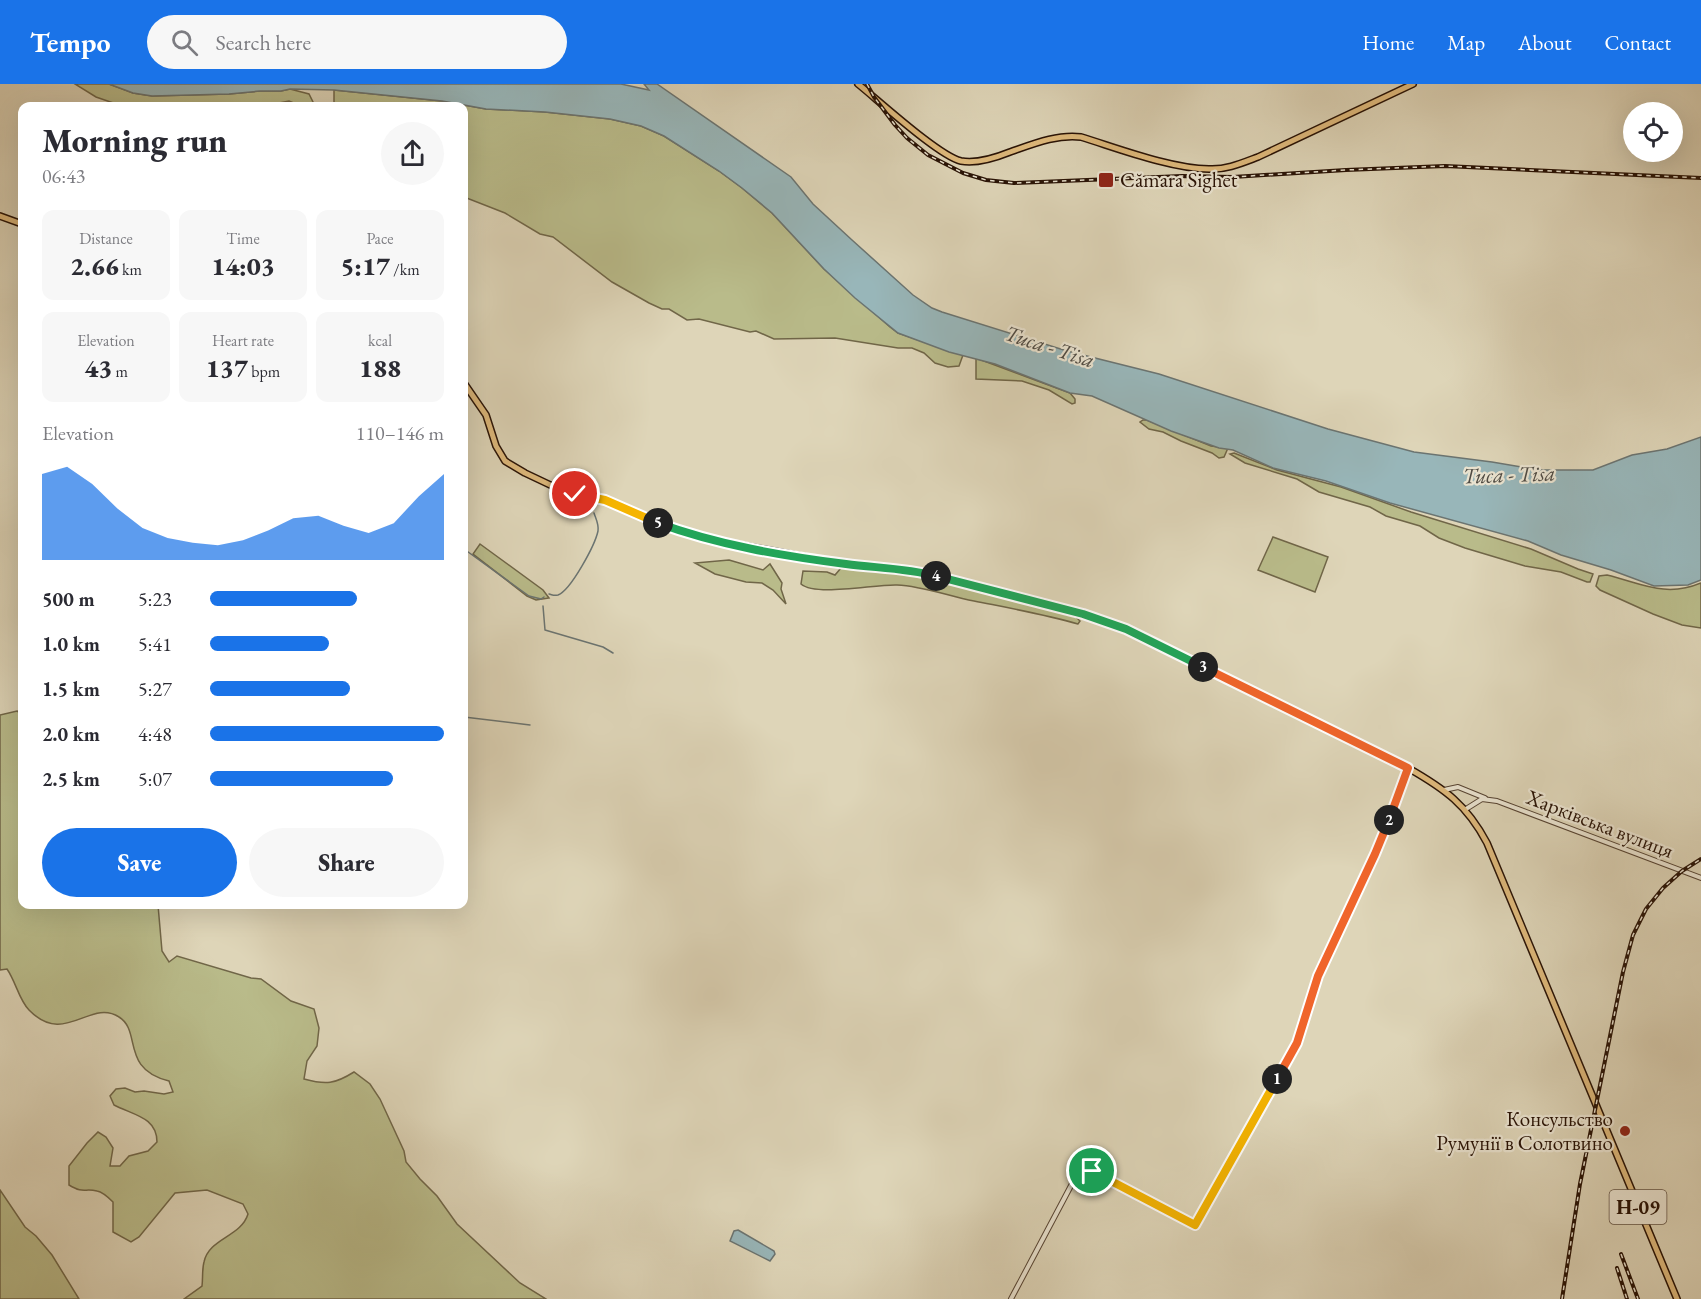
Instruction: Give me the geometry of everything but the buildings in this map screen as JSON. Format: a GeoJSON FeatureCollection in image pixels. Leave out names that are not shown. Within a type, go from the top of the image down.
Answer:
{"type":"FeatureCollection","features":[{"type":"Feature","properties":{"kind":"main road"},"geometry":{"type":"LineString","coordinates":[[858,84],[934,146],[957,160],[985,159],[1069,136],[1081,137],[1186,168],[1209,170],[1235,166],[1258,157],[1413,84]]}},
{"type":"Feature","properties":{"kind":"main road"},"geometry":{"type":"LineString","coordinates":[[0,216],[18,223]]}},
{"type":"Feature","properties":{"kind":"main road","name":"Н-09"},"geometry":{"type":"LineString","coordinates":[[468,389],[486,416],[496,446],[505,461],[554,487],[605,500],[650,520],[709,539],[849,565],[921,572],[1083,614],[1126,629],[1408,768],[1444,790],[1466,809],[1487,843],[1677,1299]]}},
{"type":"Feature","properties":{"kind":"street"},"geometry":{"type":"LineString","coordinates":[[1011,1299],[1074,1180],[1086,1170],[1098,1173],[1195,1225],[1297,1043],[1318,976],[1375,854],[1408,768]]}},
{"type":"Feature","properties":{"kind":"street","name":"Харківська вулиця"},"geometry":{"type":"LineString","coordinates":[[1444,790],[1458,787],[1701,878]]}},
{"type":"Feature","properties":{"kind":"street"},"geometry":{"type":"LineString","coordinates":[[1466,809],[1478,801],[1489,799]]}},
{"type":"Feature","properties":{"kind":"green space"},"geometry":{"type":"Polygon","coordinates":[[[75,84],[109,84],[133,93],[152,96],[229,94],[290,89],[309,94],[313,102],[110,102],[96,97],[75,84]]]}},
{"type":"Feature","properties":{"kind":"green space"},"geometry":{"type":"Polygon","coordinates":[[[334,90],[448,102],[334,102],[334,90]]]}},
{"type":"Feature","properties":{"kind":"green space"},"geometry":{"type":"Polygon","coordinates":[[[468,106],[610,119],[641,126],[664,136],[742,188],[772,213],[824,269],[898,333],[963,355],[959,366],[948,367],[935,363],[924,353],[912,348],[898,348],[835,338],[774,339],[756,331],[750,332],[699,319],[687,320],[669,309],[662,309],[649,303],[612,282],[553,237],[540,234],[505,213],[468,199],[468,106]]]}},
{"type":"Feature","properties":{"kind":"green space"},"geometry":{"type":"Polygon","coordinates":[[[976,358],[1070,393],[1075,403],[1072,404],[1049,390],[1022,381],[976,379],[976,358]]]}},
{"type":"Feature","properties":{"kind":"green space"},"geometry":{"type":"Polygon","coordinates":[[[1143,420],[1211,446],[1228,448],[1224,457],[1219,458],[1163,432],[1149,429],[1140,422],[1143,420]]]}},
{"type":"Feature","properties":{"kind":"green space"},"geometry":{"type":"Polygon","coordinates":[[[1234,453],[1277,470],[1341,487],[1411,512],[1531,549],[1593,574],[1590,582],[1587,582],[1561,572],[1525,566],[1465,548],[1439,538],[1420,526],[1386,516],[1370,507],[1319,492],[1297,479],[1245,463],[1230,454],[1234,453]]]}},
{"type":"Feature","properties":{"kind":"green space"},"geometry":{"type":"Polygon","coordinates":[[[1273,537],[1328,557],[1315,592],[1258,570],[1273,537]]]}},
{"type":"Feature","properties":{"kind":"green space"},"geometry":{"type":"Polygon","coordinates":[[[480,544],[543,590],[549,598],[536,600],[527,596],[473,554],[480,544]]]}},
{"type":"Feature","properties":{"kind":"green space"},"geometry":{"type":"Polygon","coordinates":[[[729,560],[763,570],[770,564],[782,583],[781,589],[786,604],[773,590],[762,583],[746,582],[715,574],[695,563],[729,560]]]}},
{"type":"Feature","properties":{"kind":"green space"},"geometry":{"type":"Polygon","coordinates":[[[841,568],[880,570],[926,577],[1076,617],[1080,621],[1078,624],[907,586],[887,585],[819,590],[801,584],[803,571],[827,572],[835,575],[841,568]]]}},
{"type":"Feature","properties":{"kind":"green space"},"geometry":{"type":"Polygon","coordinates":[[[1607,575],[1664,589],[1676,589],[1701,583],[1701,628],[1682,625],[1600,590],[1596,586],[1599,576],[1607,575]]]}},
{"type":"Feature","properties":{"kind":"green space"},"geometry":{"type":"Polygon","coordinates":[[[18,712],[18,909],[158,909],[162,951],[169,962],[177,956],[261,979],[291,1001],[314,1009],[319,1028],[317,1046],[307,1061],[304,1079],[330,1082],[354,1072],[370,1084],[380,1099],[404,1151],[406,1162],[437,1196],[457,1224],[520,1283],[546,1299],[184,1299],[202,1286],[207,1254],[218,1242],[244,1222],[248,1214],[243,1204],[207,1190],[175,1193],[139,1237],[131,1242],[113,1232],[113,1202],[110,1199],[99,1192],[81,1190],[69,1185],[69,1166],[98,1132],[106,1137],[113,1148],[110,1166],[120,1166],[129,1156],[148,1151],[157,1142],[153,1127],[148,1122],[114,1105],[110,1096],[116,1089],[125,1088],[135,1092],[164,1094],[173,1092],[169,1081],[144,1068],[134,1050],[130,1031],[119,1017],[108,1013],[98,1013],[66,1023],[54,1024],[42,1020],[26,1006],[7,969],[0,970],[0,715],[18,712]]]}},
{"type":"Feature","properties":{"kind":"green space"},"geometry":{"type":"Polygon","coordinates":[[[0,1190],[25,1227],[52,1255],[79,1299],[0,1299],[0,1190]]]}},
{"type":"Feature","properties":{"kind":"water","name":"Тиса - Tisa"},"geometry":{"type":"Polygon","coordinates":[[[109,84],[621,84],[649,90],[644,84],[657,84],[791,177],[813,204],[913,295],[942,312],[1067,351],[1159,374],[1328,429],[1414,452],[1540,470],[1593,470],[1632,455],[1667,449],[1701,437],[1701,580],[1688,585],[1654,586],[1561,555],[1528,541],[1390,503],[1326,481],[1273,468],[1233,450],[1219,448],[1171,431],[1092,396],[1070,393],[995,364],[949,352],[898,333],[855,298],[824,269],[772,213],[742,188],[664,136],[641,126],[610,119],[486,109],[468,106],[468,102],[448,102],[334,90],[290,89],[229,94],[152,96],[133,93],[109,84]]]}},
{"type":"Feature","properties":{"kind":"water"},"geometry":{"type":"Polygon","coordinates":[[[738,1230],[774,1251],[775,1254],[770,1261],[730,1241],[734,1231],[738,1230]]]}},
{"type":"Feature","properties":{"kind":"waterway"},"geometry":{"type":"LineString","coordinates":[[549,594],[557,595],[563,591],[582,566],[598,531],[594,513]]}},
{"type":"Feature","properties":{"kind":"waterway"},"geometry":{"type":"LineString","coordinates":[[468,552],[529,596],[541,599],[544,597]]}},
{"type":"Feature","properties":{"kind":"waterway"},"geometry":{"type":"LineString","coordinates":[[543,606],[545,630],[603,647],[613,653]]}},
{"type":"Feature","properties":{"kind":"waterway"},"geometry":{"type":"LineString","coordinates":[[468,717],[530,725]]}},
{"type":"Feature","properties":{"kind":"railway"},"geometry":{"type":"LineString","coordinates":[[867,84],[895,125],[928,155],[963,173],[986,180],[1014,183],[1182,176],[1233,177],[1445,166],[1701,178]]}},
{"type":"Feature","properties":{"kind":"railway"},"geometry":{"type":"LineString","coordinates":[[1562,1299],[1580,1184],[1623,972],[1633,935],[1646,909],[1663,888],[1682,871],[1701,859]]}},
{"type":"Feature","properties":{"kind":"railway"},"geometry":{"type":"LineString","coordinates":[[1621,1254],[1638,1299]]}},
{"type":"Feature","properties":{"kind":"railway"},"geometry":{"type":"LineString","coordinates":[[1617,1268],[1627,1299]]}},
{"type":"Feature","properties":{"kind":"place","name":"Cămara Sighet"},"geometry":{"type":"Point","coordinates":[1106,180]}},
{"type":"Feature","properties":{"kind":"place","name":"Консульство Румунії в Солотвино"},"geometry":{"type":"Point","coordinates":[1625,1131]}},
{"type":"Feature","properties":{"kind":"route"},"geometry":{"type":"LineString","coordinates":[[575,494],[605,500],[650,520],[709,539],[849,565],[921,572],[1083,614],[1126,629],[1408,768],[1375,854],[1318,976],[1297,1043],[1195,1225],[1092,1171]]}}]}
